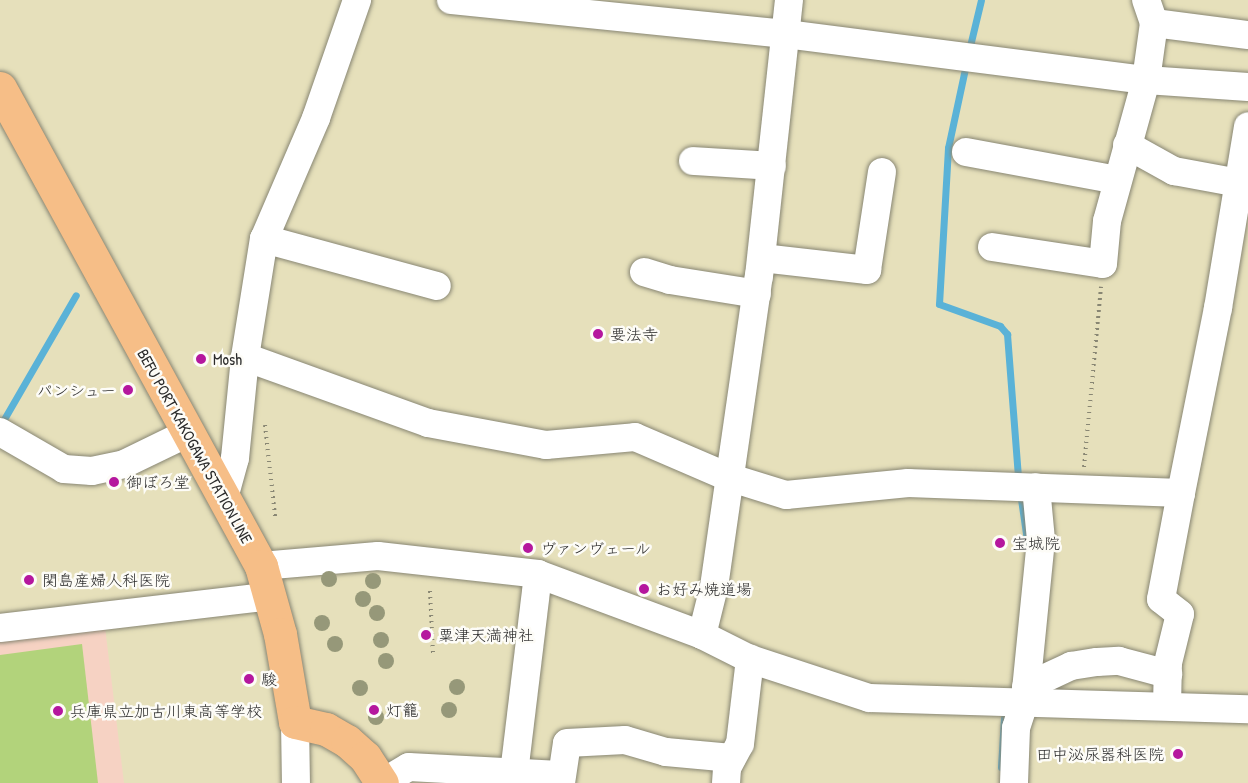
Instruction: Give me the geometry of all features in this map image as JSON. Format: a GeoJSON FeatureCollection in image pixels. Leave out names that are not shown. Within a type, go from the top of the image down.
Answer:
{"type":"FeatureCollection","features":[{"type":"Feature","properties":{"kind":"main road","name":"BEFU PORT KAKOGAWA STATION LINE"},"geometry":{"type":"LineString","coordinates":[[0,88],[186,434],[261,566],[271,596],[296,722]]}},
{"type":"Feature","properties":{"kind":"main road"},"geometry":{"type":"LineString","coordinates":[[296,722],[326,729],[347,741],[365,757],[382,783]]}},
{"type":"Feature","properties":{"kind":"street"},"geometry":{"type":"LineString","coordinates":[[224,498],[235,458],[245,357],[264,239],[315,118],[357,0]]}},
{"type":"Feature","properties":{"kind":"street"},"geometry":{"type":"LineString","coordinates":[[451,0],[786,34],[1146,80],[1248,87]]}},
{"type":"Feature","properties":{"kind":"street"},"geometry":{"type":"LineString","coordinates":[[702,635],[714,586],[728,477],[762,258],[789,0]]}},
{"type":"Feature","properties":{"kind":"street"},"geometry":{"type":"LineString","coordinates":[[992,247],[1103,264],[1117,180],[1146,80],[1150,12],[1248,35]]}},
{"type":"Feature","properties":{"kind":"street"},"geometry":{"type":"LineString","coordinates":[[1167,706],[1168,674],[1180,614],[1161,599],[1248,126]]}},
{"type":"Feature","properties":{"kind":"street"},"geometry":{"type":"LineString","coordinates":[[1127,145],[1174,171],[1239,183]]}},
{"type":"Feature","properties":{"kind":"street"},"geometry":{"type":"LineString","coordinates":[[966,152],[1117,180]]}},
{"type":"Feature","properties":{"kind":"street"},"geometry":{"type":"LineString","coordinates":[[693,161],[772,166]]}},
{"type":"Feature","properties":{"kind":"street"},"geometry":{"type":"LineString","coordinates":[[762,258],[867,270],[882,172]]}},
{"type":"Feature","properties":{"kind":"street"},"geometry":{"type":"LineString","coordinates":[[264,239],[380,280],[437,286]]}},
{"type":"Feature","properties":{"kind":"street"},"geometry":{"type":"LineString","coordinates":[[644,272],[669,280],[757,294]]}},
{"type":"Feature","properties":{"kind":"street"},"geometry":{"type":"LineString","coordinates":[[245,357],[428,423],[546,445],[635,437],[728,477],[786,495],[908,483],[1181,493]]}},
{"type":"Feature","properties":{"kind":"street"},"geometry":{"type":"LineString","coordinates":[[3,440],[64,469],[92,471],[124,464],[186,434]]}},
{"type":"Feature","properties":{"kind":"street"},"geometry":{"type":"LineString","coordinates":[[1014,783],[1016,728],[1026,694],[1041,540],[1026,487]]}},
{"type":"Feature","properties":{"kind":"street"},"geometry":{"type":"LineString","coordinates":[[261,566],[378,556],[538,574],[702,635],[750,658],[869,698],[1026,694],[1167,706],[1248,709]]}},
{"type":"Feature","properties":{"kind":"street"},"geometry":{"type":"LineString","coordinates":[[514,773],[538,574]]}},
{"type":"Feature","properties":{"kind":"street"},"geometry":{"type":"LineString","coordinates":[[0,628],[271,596]]}},
{"type":"Feature","properties":{"kind":"street"},"geometry":{"type":"LineString","coordinates":[[382,783],[409,767],[514,773],[561,779],[567,743],[625,740],[729,771],[740,744],[750,658]]}},
{"type":"Feature","properties":{"kind":"street"},"geometry":{"type":"LineString","coordinates":[[1026,694],[1071,666],[1097,662],[1119,661],[1168,674]]}},
{"type":"Feature","properties":{"kind":"street"},"geometry":{"type":"LineString","coordinates":[[296,722],[296,783]]}},
{"type":"Feature","properties":{"kind":"path"},"geometry":{"type":"LineString","coordinates":[[1082,489],[1103,264]]}},
{"type":"Feature","properties":{"kind":"path"},"geometry":{"type":"LineString","coordinates":[[266,414],[275,516]]}},
{"type":"Feature","properties":{"kind":"path"},"geometry":{"type":"LineString","coordinates":[[430,591],[433,653]]}},
{"type":"Feature","properties":{"kind":"shaded area","name":"兵庫県立加古川東高等学校"},"geometry":{"type":"Polygon","coordinates":[[[105,627],[124,783],[0,783],[0,639],[105,627]]]}},
{"type":"Feature","properties":{"kind":"green space","name":"兵庫県立加古川東高等学校"},"geometry":{"type":"Polygon","coordinates":[[[82,644],[98,783],[0,783],[0,655],[82,644]]]}},
{"type":"Feature","properties":{"kind":"waterway"},"geometry":{"type":"LineString","coordinates":[[969,50],[981,0]]}},
{"type":"Feature","properties":{"kind":"waterway"},"geometry":{"type":"LineString","coordinates":[[966,64],[948,148],[939,304],[1000,326],[1007,334],[1018,478]]}},
{"type":"Feature","properties":{"kind":"waterway"},"geometry":{"type":"LineString","coordinates":[[0,426],[76,295]]}},
{"type":"Feature","properties":{"kind":"waterway"},"geometry":{"type":"LineString","coordinates":[[1021,499],[1028,547]]}},
{"type":"Feature","properties":{"kind":"waterway"},"geometry":{"type":"LineString","coordinates":[[1001,767],[1004,718]]}},
{"type":"Feature","properties":{"kind":"place","name":"要法寺"},"geometry":{"type":"Point","coordinates":[598,334]}},
{"type":"Feature","properties":{"kind":"place","name":"Mosh"},"geometry":{"type":"Point","coordinates":[201,359]}},
{"type":"Feature","properties":{"kind":"place","name":"パンシュー"},"geometry":{"type":"Point","coordinates":[128,390]}},
{"type":"Feature","properties":{"kind":"place","name":"御ぼろ堂"},"geometry":{"type":"Point","coordinates":[114,482]}},
{"type":"Feature","properties":{"kind":"place","name":"宝城院"},"geometry":{"type":"Point","coordinates":[1000,543]}},
{"type":"Feature","properties":{"kind":"place","name":"ヴァンヴェール"},"geometry":{"type":"Point","coordinates":[528,548]}},
{"type":"Feature","properties":{"kind":"place","name":"関島産婦人科医院"},"geometry":{"type":"Point","coordinates":[29,580]}},
{"type":"Feature","properties":{"kind":"place","name":"お好み焼道場"},"geometry":{"type":"Point","coordinates":[644,589]}},
{"type":"Feature","properties":{"kind":"place","name":"粟津天満神社"},"geometry":{"type":"Point","coordinates":[426,635]}},
{"type":"Feature","properties":{"kind":"place","name":"駿"},"geometry":{"type":"Point","coordinates":[249,679]}},
{"type":"Feature","properties":{"kind":"place","name":"灯籠"},"geometry":{"type":"Point","coordinates":[374,710]}},
{"type":"Feature","properties":{"kind":"place","name":"兵庫県立加古川東高等学校"},"geometry":{"type":"Point","coordinates":[58,711]}},
{"type":"Feature","properties":{"kind":"place","name":"田中泌尿器科医院"},"geometry":{"type":"Point","coordinates":[1178,754]}}]}
